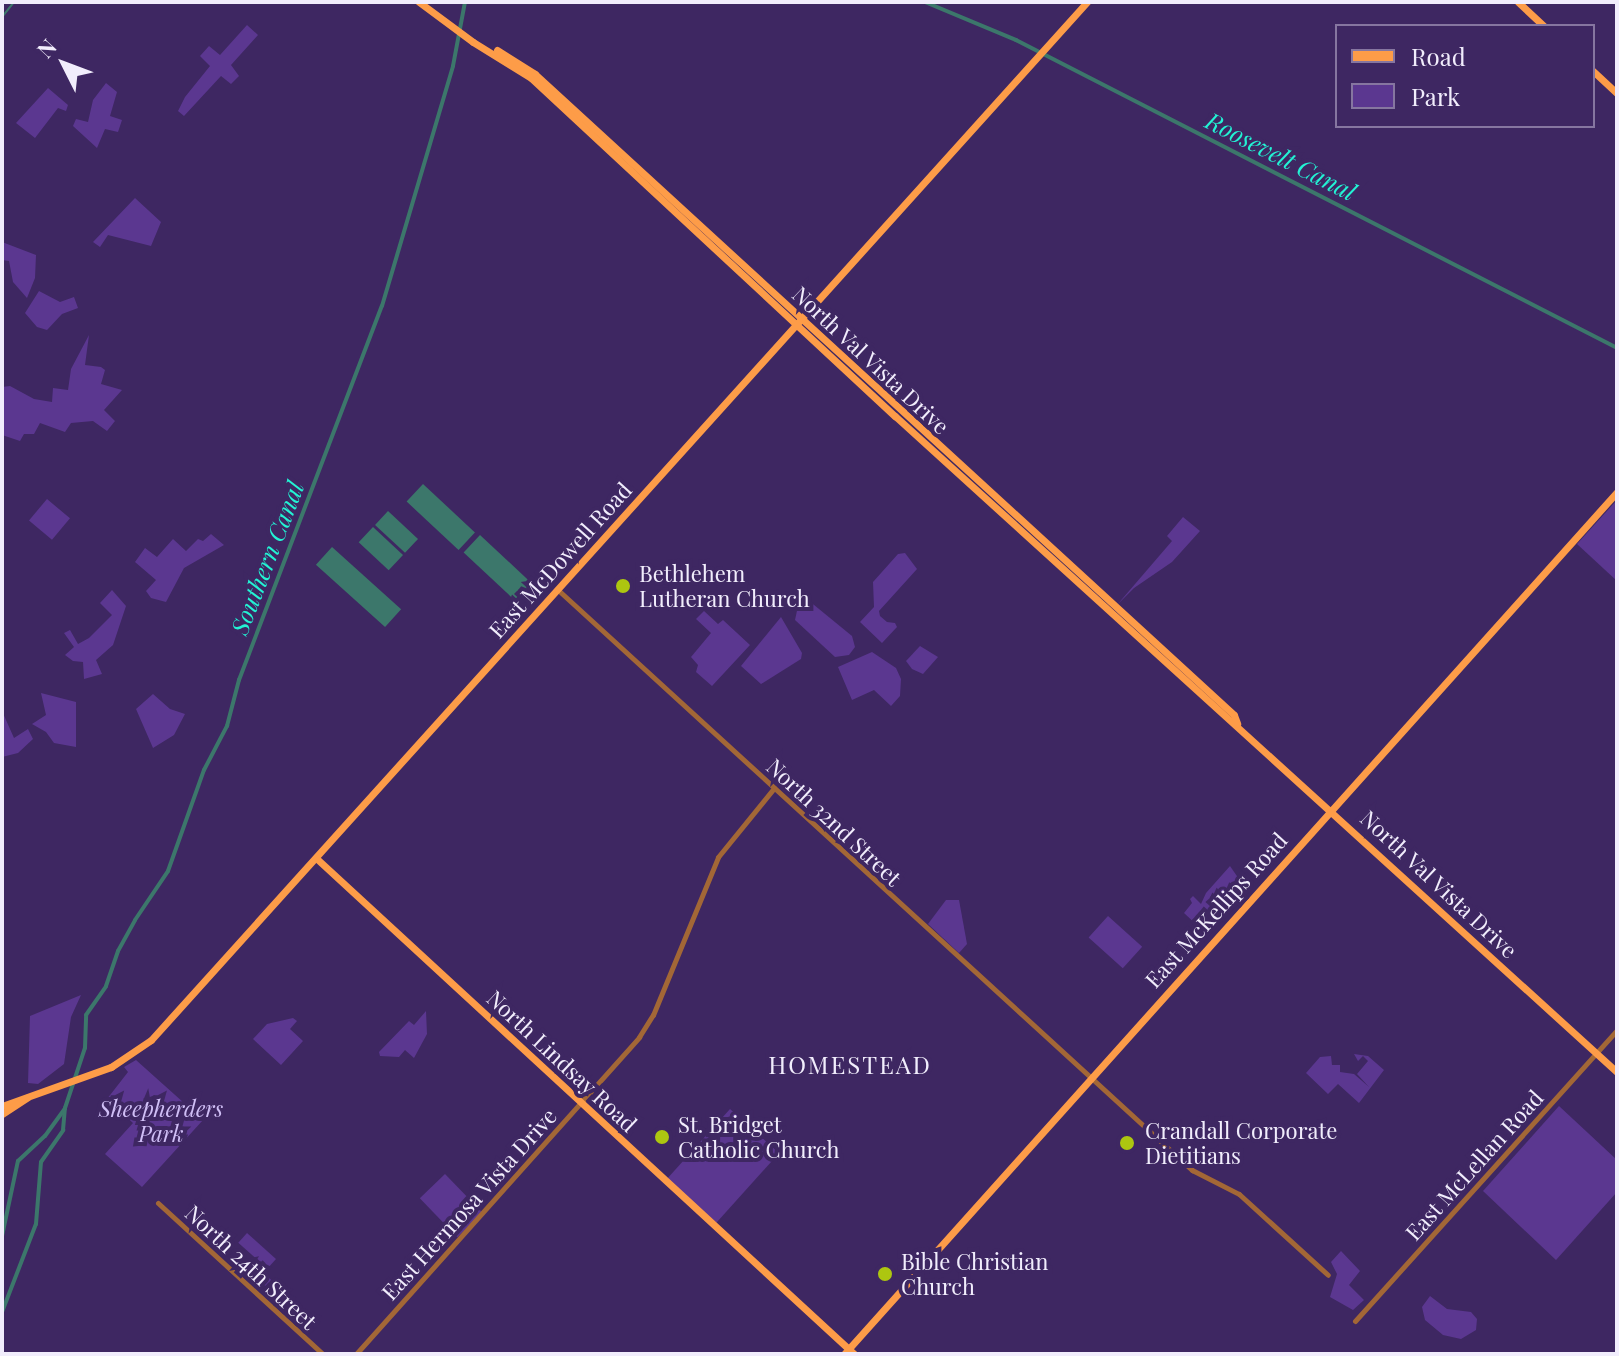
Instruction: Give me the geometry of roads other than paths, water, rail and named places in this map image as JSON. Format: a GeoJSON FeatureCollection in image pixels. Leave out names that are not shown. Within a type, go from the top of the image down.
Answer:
{"type":"FeatureCollection","features":[{"type":"Feature","properties":{"kind":"main road","name":"North Val Vista Drive"},"geometry":{"type":"LineString","coordinates":[[419,2],[531,78],[929,443],[1234,715],[1237,723],[1617,1072]]}},
{"type":"Feature","properties":{"kind":"main road","name":"East McDowell Road"},"geometry":{"type":"LineString","coordinates":[[2,1114],[27,1098],[119,1063],[151,1040],[1087,2]]}},
{"type":"Feature","properties":{"kind":"main road"},"geometry":{"type":"LineString","coordinates":[[1518,2],[1542,24]]}},
{"type":"Feature","properties":{"kind":"main road"},"geometry":{"type":"LineString","coordinates":[[1595,73],[1617,93]]}},
{"type":"Feature","properties":{"kind":"main road","name":"East McKellips Road"},"geometry":{"type":"LineString","coordinates":[[849,1352],[1331,808],[1617,492]]}},
{"type":"Feature","properties":{"kind":"main road","name":"North Lindsay Road"},"geometry":{"type":"LineString","coordinates":[[316,858],[849,1352]]}},
{"type":"Feature","properties":{"kind":"main road","name":"East McDowell Road"},"geometry":{"type":"LineString","coordinates":[[2,1106],[19,1098],[27,1098]]}},
{"type":"Feature","properties":{"kind":"street","name":"North 32nd Street"},"geometry":{"type":"LineString","coordinates":[[557,589],[1199,1175],[1239,1194],[1328,1275]]}},
{"type":"Feature","properties":{"kind":"street","name":"East Hermosa Vista Drive"},"geometry":{"type":"LineString","coordinates":[[356,1354],[647,1026],[718,857],[774,788]]}},
{"type":"Feature","properties":{"kind":"street","name":"East McLellan Road"},"geometry":{"type":"LineString","coordinates":[[1355,1321],[1617,1030]]}},
{"type":"Feature","properties":{"kind":"street","name":"North 24th Street"},"geometry":{"type":"LineString","coordinates":[[158,1203],[323,1354]]}},
{"type":"Feature","properties":{"kind":"waterway"},"geometry":{"type":"LineString","coordinates":[[2,17],[14,2]]}},
{"type":"Feature","properties":{"kind":"waterway","name":"Southern Canal"},"geometry":{"type":"LineString","coordinates":[[2,1236],[18,1161],[45,1136],[65,1108],[85,1048],[86,1015],[106,986],[118,951],[135,920],[168,871],[204,770],[227,726],[239,680],[382,306],[453,66],[465,2]]}},
{"type":"Feature","properties":{"kind":"waterway","name":"Roosevelt Canal"},"geometry":{"type":"LineString","coordinates":[[925,2],[1016,40],[1617,348]]}},
{"type":"Feature","properties":{"kind":"waterway"},"geometry":{"type":"LineString","coordinates":[[2,1312],[36,1224],[41,1162],[63,1130],[65,1108]]}},
{"type":"Feature","properties":{"kind":"place","name":"Bethlehem Lutheran Church"},"geometry":{"type":"Point","coordinates":[623,586]}},
{"type":"Feature","properties":{"kind":"place","name":"St. Bridget Catholic Church"},"geometry":{"type":"Point","coordinates":[662,1137]}},
{"type":"Feature","properties":{"kind":"place","name":"Crandall Corporate Dietitians"},"geometry":{"type":"Point","coordinates":[1127,1143]}},
{"type":"Feature","properties":{"kind":"place","name":"Bible Christian Church"},"geometry":{"type":"Point","coordinates":[885,1274]}},
{"type":"Feature","properties":{"kind":"district","name":"HOMESTEAD"},"geometry":{"type":"Point","coordinates":[850,1065]}},
{"type":"Feature","properties":{"kind":"park label","name":"Sheepherders Park"},"geometry":{"type":"Point","coordinates":[161,1120]}}]}
